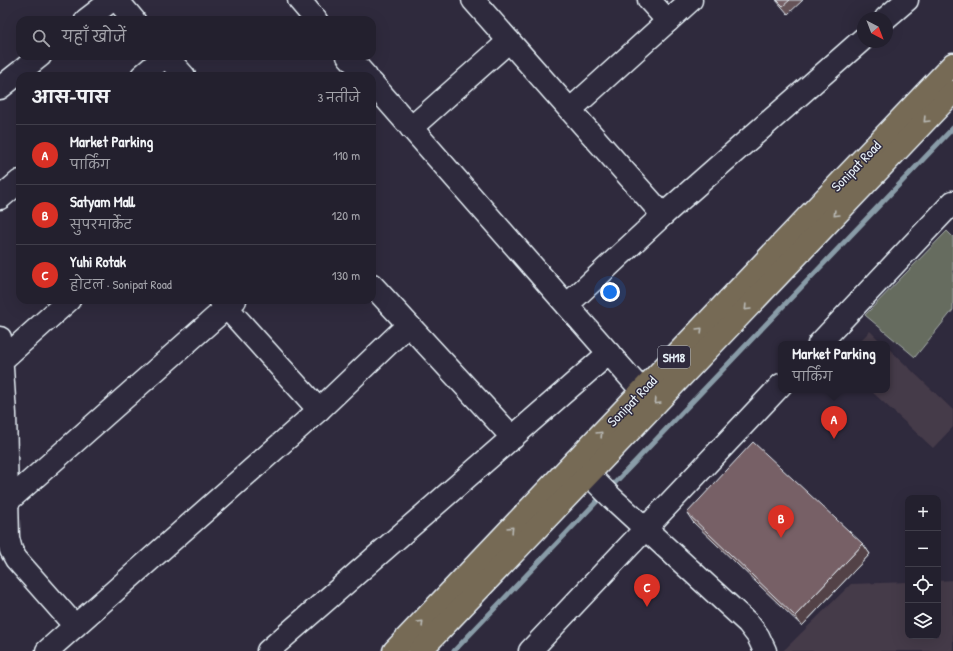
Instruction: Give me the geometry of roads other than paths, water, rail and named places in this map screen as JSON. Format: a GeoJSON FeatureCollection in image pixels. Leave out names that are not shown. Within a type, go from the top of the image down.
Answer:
{"type":"FeatureCollection","features":[{"type":"Feature","properties":{"kind":"main road","name":"Sonipat Road"},"geometry":{"type":"LineString","coordinates":[[394,651],[593,480],[642,391],[953,64]]}},
{"type":"Feature","properties":{"kind":"main road","name":"Sonipat Road"},"geometry":{"type":"LineString","coordinates":[[420,651],[593,480],[953,92]]}},
{"type":"Feature","properties":{"kind":"street"},"geometry":{"type":"LineString","coordinates":[[91,16],[112,0]]}},
{"type":"Feature","properties":{"kind":"street"},"geometry":{"type":"LineString","coordinates":[[117,0],[131,16]]}},
{"type":"Feature","properties":{"kind":"street"},"geometry":{"type":"LineString","coordinates":[[299,0],[313,16]]}},
{"type":"Feature","properties":{"kind":"street"},"geometry":{"type":"LineString","coordinates":[[473,0],[663,215]]}},
{"type":"Feature","properties":{"kind":"street"},"geometry":{"type":"LineString","coordinates":[[649,0],[668,21]]}},
{"type":"Feature","properties":{"kind":"street"},"geometry":{"type":"LineString","coordinates":[[570,110],[691,0]]}},
{"type":"Feature","properties":{"kind":"street"},"geometry":{"type":"LineString","coordinates":[[893,12],[907,0]]}},
{"type":"Feature","properties":{"kind":"street"},"geometry":{"type":"LineString","coordinates":[[411,128],[509,41]]}},
{"type":"Feature","properties":{"kind":"street"},"geometry":{"type":"LineString","coordinates":[[567,305],[663,215],[857,44]]}},
{"type":"Feature","properties":{"kind":"street"},"geometry":{"type":"LineString","coordinates":[[20,72],[35,60]]}},
{"type":"Feature","properties":{"kind":"street"},"geometry":{"type":"LineString","coordinates":[[147,72],[160,60]]}},
{"type":"Feature","properties":{"kind":"street"},"geometry":{"type":"LineString","coordinates":[[169,60],[180,72]]}},
{"type":"Feature","properties":{"kind":"street"},"geometry":{"type":"LineString","coordinates":[[352,60],[362,72]]}},
{"type":"Feature","properties":{"kind":"street"},"geometry":{"type":"LineString","coordinates":[[0,88],[16,75]]}},
{"type":"Feature","properties":{"kind":"street"},"geometry":{"type":"LineString","coordinates":[[376,88],[642,391]]}},
{"type":"Feature","properties":{"kind":"street"},"geometry":{"type":"LineString","coordinates":[[0,198],[16,184]]}},
{"type":"Feature","properties":{"kind":"street"},"geometry":{"type":"LineString","coordinates":[[823,341],[951,210]]}},
{"type":"Feature","properties":{"kind":"street"},"geometry":{"type":"LineString","coordinates":[[376,289],[513,438]]}},
{"type":"Feature","properties":{"kind":"street"},"geometry":{"type":"LineString","coordinates":[[2,361],[65,304]]}},
{"type":"Feature","properties":{"kind":"street"},"geometry":{"type":"LineString","coordinates":[[7,502],[225,304]]}},
{"type":"Feature","properties":{"kind":"street"},"geometry":{"type":"LineString","coordinates":[[229,304],[319,410]]}},
{"type":"Feature","properties":{"kind":"street"},"geometry":{"type":"LineString","coordinates":[[47,651],[319,410],[408,325]]}},
{"type":"Feature","properties":{"kind":"street"},"geometry":{"type":"LineString","coordinates":[[0,338],[8,538],[11,550],[16,559],[75,626]]}},
{"type":"Feature","properties":{"kind":"street"},"geometry":{"type":"LineString","coordinates":[[268,651],[609,353]]}},
{"type":"Feature","properties":{"kind":"street"},"geometry":{"type":"LineString","coordinates":[[530,651],[778,388]]}},
{"type":"Feature","properties":{"kind":"street"},"geometry":{"type":"LineString","coordinates":[[593,480],[748,623],[758,636],[765,651]]}},
{"type":"Feature","properties":{"kind":"waterway"},"geometry":{"type":"LineString","coordinates":[[609,489],[953,128]]}},
{"type":"Feature","properties":{"kind":"waterway"},"geometry":{"type":"LineString","coordinates":[[454,651],[602,496]]}},
{"type":"Feature","properties":{"kind":"place","name":"Market Parking"},"geometry":{"type":"Point","coordinates":[834,439]}},
{"type":"Feature","properties":{"kind":"place","name":"Satyam Mall"},"geometry":{"type":"Point","coordinates":[781,538]}},
{"type":"Feature","properties":{"kind":"place","name":"Yuhi Rotak"},"geometry":{"type":"Point","coordinates":[647,607]}}]}
